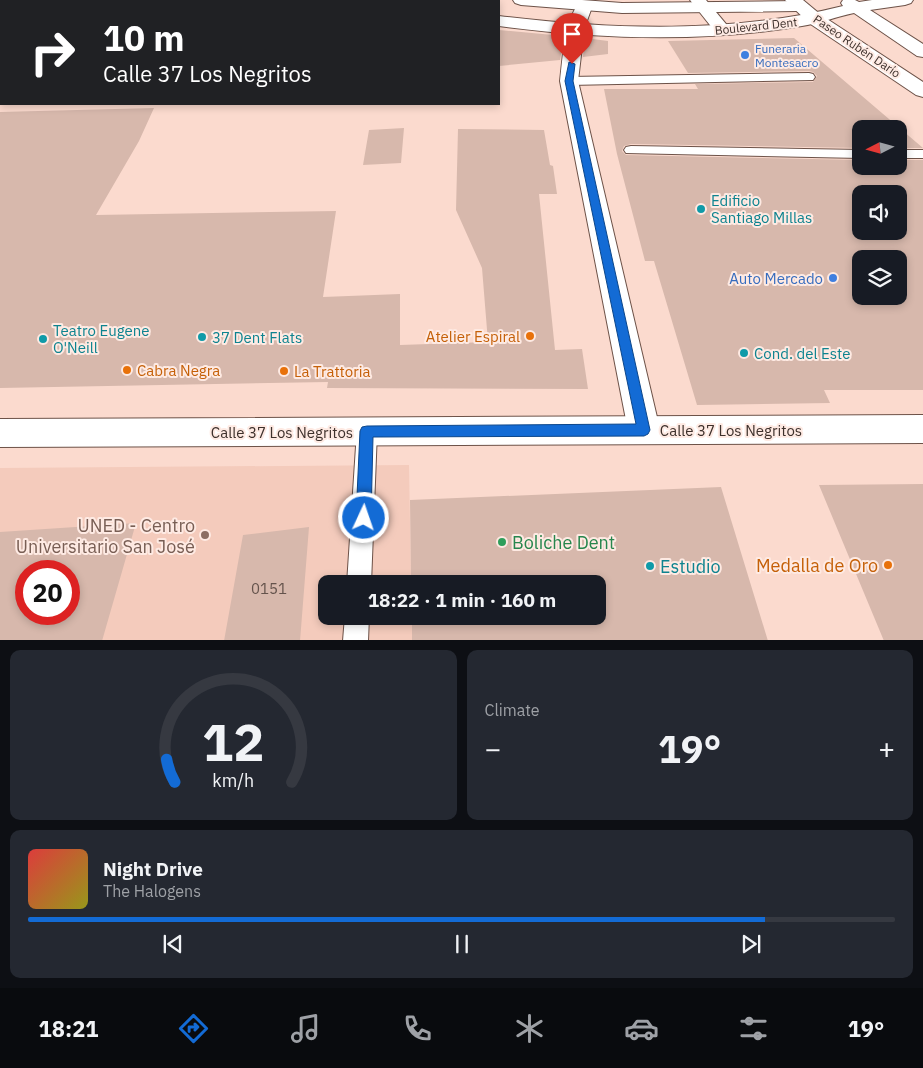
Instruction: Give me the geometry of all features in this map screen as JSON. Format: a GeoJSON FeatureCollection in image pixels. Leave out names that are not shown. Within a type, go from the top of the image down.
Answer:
{"type":"FeatureCollection","features":[{"type":"Feature","properties":{"kind":"main road","name":"Boulevard Dent"},"geometry":{"type":"LineString","coordinates":[[520,0],[560,2],[584,7],[622,8],[701,3],[851,4]]}},
{"type":"Feature","properties":{"kind":"main road"},"geometry":{"type":"LineString","coordinates":[[851,4],[905,0]]}},
{"type":"Feature","properties":{"kind":"main road"},"geometry":{"type":"LineString","coordinates":[[701,3],[723,30]]}},
{"type":"Feature","properties":{"kind":"main road","name":"Paseo Rubén Darío"},"geometry":{"type":"LineString","coordinates":[[796,3],[815,18],[923,91]]}},
{"type":"Feature","properties":{"kind":"main road","name":"Boulevard Dent"},"geometry":{"type":"LineString","coordinates":[[500,21],[628,32],[723,30],[815,18],[851,4]]}},
{"type":"Feature","properties":{"kind":"main road"},"geometry":{"type":"LineString","coordinates":[[851,4],[923,52]]}},
{"type":"Feature","properties":{"kind":"main road"},"geometry":{"type":"LineString","coordinates":[[584,7],[576,29],[569,81],[644,430]]}},
{"type":"Feature","properties":{"kind":"main road","name":"Calle 37 Los Negritos"},"geometry":{"type":"LineString","coordinates":[[0,433],[644,430],[921,434]]}},
{"type":"Feature","properties":{"kind":"lane"},"geometry":{"type":"LineString","coordinates":[[569,81],[808,77]]}},
{"type":"Feature","properties":{"kind":"lane"},"geometry":{"type":"LineString","coordinates":[[631,150],[852,154]]}},
{"type":"Feature","properties":{"kind":"lane"},"geometry":{"type":"LineString","coordinates":[[908,154],[923,154]]}},
{"type":"Feature","properties":{"kind":"lane"},"geometry":{"type":"LineString","coordinates":[[359,575],[367,431]]}},
{"type":"Feature","properties":{"kind":"lane"},"geometry":{"type":"LineString","coordinates":[[356,640],[357,625]]}},
{"type":"Feature","properties":{"kind":"shaded area","name":"UNED - Centro Universitario San José"},"geometry":{"type":"Polygon","coordinates":[[[409,465],[411,575],[318,575],[318,625],[412,625],[412,640],[0,640],[0,468],[409,465]]]}},
{"type":"Feature","properties":{"kind":"building"},"geometry":{"type":"Polygon","coordinates":[[[500,30],[564,36],[560,60],[500,66],[500,30]]]}},
{"type":"Feature","properties":{"kind":"building"},"geometry":{"type":"Polygon","coordinates":[[[585,38],[608,41],[608,54],[583,57],[585,38]]]}},
{"type":"Feature","properties":{"kind":"building"},"geometry":{"type":"Polygon","coordinates":[[[794,38],[890,120],[852,120],[852,148],[631,144],[624,146],[622,151],[626,155],[852,160],[852,175],[908,175],[908,160],[923,160],[923,390],[824,390],[830,403],[697,405],[654,261],[645,261],[617,154],[604,89],[698,89],[695,84],[813,82],[817,76],[809,71],[688,73],[668,41],[794,38]]]}},
{"type":"Feature","properties":{"kind":"building"},"geometry":{"type":"Polygon","coordinates":[[[154,108],[139,141],[96,215],[336,211],[323,297],[400,294],[400,345],[488,342],[482,268],[456,210],[458,129],[544,130],[550,165],[553,166],[557,194],[539,194],[555,350],[582,349],[588,389],[327,388],[328,382],[0,388],[0,112],[154,108]]]}},
{"type":"Feature","properties":{"kind":"building"},"geometry":{"type":"Polygon","coordinates":[[[404,128],[401,163],[363,165],[369,130],[404,128]]]}},
{"type":"Feature","properties":{"kind":"building"},"geometry":{"type":"Polygon","coordinates":[[[908,135],[923,148],[908,148],[908,135]]]}},
{"type":"Feature","properties":{"kind":"building","name":"Medalla de Oro"},"geometry":{"type":"Polygon","coordinates":[[[923,484],[923,640],[884,640],[819,485],[923,484]]]}},
{"type":"Feature","properties":{"kind":"building"},"geometry":{"type":"Polygon","coordinates":[[[721,487],[768,640],[412,640],[412,625],[606,625],[606,575],[411,575],[410,500],[721,487]]]}},
{"type":"Feature","properties":{"kind":"building"},"geometry":{"type":"Polygon","coordinates":[[[136,523],[102,640],[0,640],[0,532],[136,523]]]}},
{"type":"Feature","properties":{"kind":"building"},"geometry":{"type":"Polygon","coordinates":[[[309,527],[300,640],[224,640],[243,535],[309,527]]]}},
{"type":"Feature","properties":{"kind":"place","name":"Funeraria Montesacro"},"geometry":{"type":"Point","coordinates":[745,55]}},
{"type":"Feature","properties":{"kind":"place","name":"Edificio Santiago Millas"},"geometry":{"type":"Point","coordinates":[701,209]}},
{"type":"Feature","properties":{"kind":"place","name":"Auto Mercado"},"geometry":{"type":"Point","coordinates":[833,278]}},
{"type":"Feature","properties":{"kind":"place","name":"Atelier Espiral"},"geometry":{"type":"Point","coordinates":[530,336]}},
{"type":"Feature","properties":{"kind":"place","name":"37 Dent Flats"},"geometry":{"type":"Point","coordinates":[202,337]}},
{"type":"Feature","properties":{"kind":"place","name":"Teatro Eugene O'Neill"},"geometry":{"type":"Point","coordinates":[43,339]}},
{"type":"Feature","properties":{"kind":"place","name":"Cond. del Este"},"geometry":{"type":"Point","coordinates":[744,353]}},
{"type":"Feature","properties":{"kind":"place","name":"Cabra Negra"},"geometry":{"type":"Point","coordinates":[127,370]}},
{"type":"Feature","properties":{"kind":"place","name":"La Trattoria"},"geometry":{"type":"Point","coordinates":[284,371]}},
{"type":"Feature","properties":{"kind":"place","name":"UNED - Centro Universitario San José"},"geometry":{"type":"Point","coordinates":[205,535]}},
{"type":"Feature","properties":{"kind":"place","name":"Boliche Dent"},"geometry":{"type":"Point","coordinates":[502,542]}},
{"type":"Feature","properties":{"kind":"place","name":"Medalla de Oro"},"geometry":{"type":"Point","coordinates":[888,565]}},
{"type":"Feature","properties":{"kind":"place","name":"Estudio"},"geometry":{"type":"Point","coordinates":[650,566]}},
{"type":"Feature","properties":{"kind":"route"},"geometry":{"type":"LineString","coordinates":[[364,518],[367,431],[644,430],[569,81],[572,64]]}}]}
